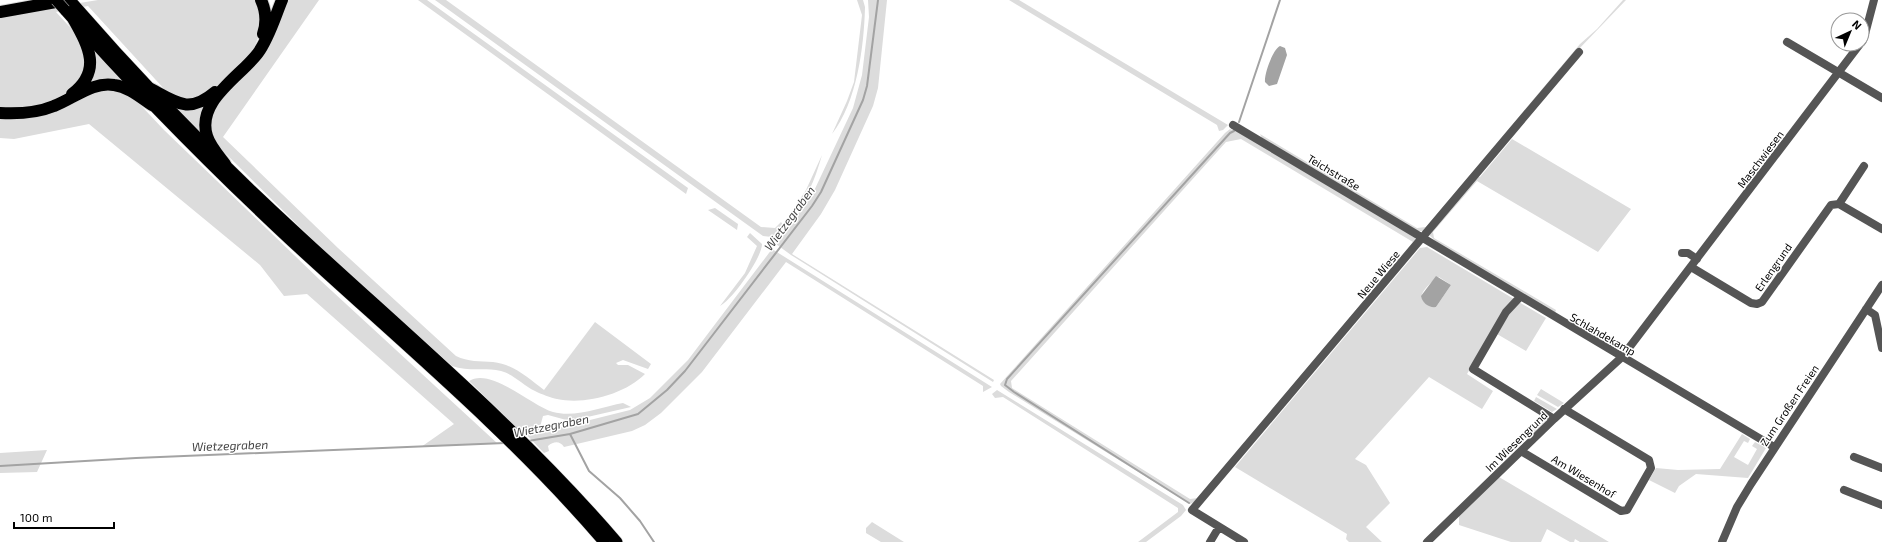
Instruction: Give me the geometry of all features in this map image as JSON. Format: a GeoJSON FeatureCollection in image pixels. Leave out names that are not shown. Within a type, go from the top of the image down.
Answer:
{"type":"FeatureCollection","features":[{"type":"Feature","properties":{"kind":"highway"},"geometry":{"type":"LineString","coordinates":[[0,110],[36,108],[69,96],[80,88],[87,78],[91,66],[90,54],[86,42],[66,5],[56,0]]}},
{"type":"Feature","properties":{"kind":"highway"},"geometry":{"type":"LineString","coordinates":[[151,89],[178,103],[188,106],[197,104],[206,99],[248,60],[256,48],[264,29],[264,8],[261,0]]}},
{"type":"Feature","properties":{"kind":"highway"},"geometry":{"type":"LineString","coordinates":[[225,164],[207,136],[205,123],[206,113],[217,96],[260,51],[282,0]]}},
{"type":"Feature","properties":{"kind":"highway"},"geometry":{"type":"LineString","coordinates":[[74,4],[151,89],[225,164],[296,233],[473,392],[533,458],[617,542]]}},
{"type":"Feature","properties":{"kind":"highway"},"geometry":{"type":"LineString","coordinates":[[0,12],[66,5]]}},
{"type":"Feature","properties":{"kind":"highway"},"geometry":{"type":"LineString","coordinates":[[74,20],[152,105],[289,239],[466,398],[510,434]]}},
{"type":"Feature","properties":{"kind":"highway"},"geometry":{"type":"LineString","coordinates":[[0,113],[18,114],[53,107],[98,86],[110,84],[129,90],[152,105]]}},
{"type":"Feature","properties":{"kind":"highway"},"geometry":{"type":"LineString","coordinates":[[533,458],[604,542]]}},
{"type":"Feature","properties":{"kind":"street","name":"Maschwiesen"},"geometry":{"type":"LineString","coordinates":[[1870,15],[1874,0]]}},
{"type":"Feature","properties":{"kind":"street"},"geometry":{"type":"LineString","coordinates":[[1788,42],[1882,98]]}},
{"type":"Feature","properties":{"kind":"street","name":"Neue Wiese"},"geometry":{"type":"LineString","coordinates":[[1219,527],[1192,510],[1579,52]]}},
{"type":"Feature","properties":{"kind":"street","name":"Maschwiesen"},"geometry":{"type":"LineString","coordinates":[[1622,357],[1855,52]]}},
{"type":"Feature","properties":{"kind":"street","name":"Teichstraße"},"geometry":{"type":"LineString","coordinates":[[1233,125],[1422,237]]}},
{"type":"Feature","properties":{"kind":"street","name":"Erlengrund"},"geometry":{"type":"LineString","coordinates":[[1690,267],[1751,303],[1757,304],[1762,302],[1826,210],[1831,205],[1840,204],[1864,166]]}},
{"type":"Feature","properties":{"kind":"street"},"geometry":{"type":"LineString","coordinates":[[1840,204],[1882,229]]}},
{"type":"Feature","properties":{"kind":"street","name":"Schlahdekamp"},"geometry":{"type":"LineString","coordinates":[[1422,237],[1774,447]]}},
{"type":"Feature","properties":{"kind":"street"},"geometry":{"type":"LineString","coordinates":[[1682,253],[1688,253],[1697,259]]}},
{"type":"Feature","properties":{"kind":"street","name":"Zum Großen Freien"},"geometry":{"type":"LineString","coordinates":[[1722,542],[1737,507],[1774,447],[1882,285]]}},
{"type":"Feature","properties":{"kind":"street"},"geometry":{"type":"LineString","coordinates":[[1520,296],[1506,312],[1473,369],[1554,419]]}},
{"type":"Feature","properties":{"kind":"street"},"geometry":{"type":"LineString","coordinates":[[1866,308],[1875,315],[1882,348]]}},
{"type":"Feature","properties":{"kind":"street","name":"Im Wiesengrund"},"geometry":{"type":"LineString","coordinates":[[1427,542],[1564,409],[1622,357]]}},
{"type":"Feature","properties":{"kind":"street","name":"Am Wiesenhof"},"geometry":{"type":"LineString","coordinates":[[1521,451],[1621,512],[1627,510],[1651,468],[1651,463],[1649,460],[1564,409]]}},
{"type":"Feature","properties":{"kind":"street"},"geometry":{"type":"LineString","coordinates":[[1854,457],[1882,468]]}},
{"type":"Feature","properties":{"kind":"street"},"geometry":{"type":"LineString","coordinates":[[1844,490],[1882,505]]}},
{"type":"Feature","properties":{"kind":"street"},"geometry":{"type":"LineString","coordinates":[[1210,542],[1219,527],[1244,542]]}},
{"type":"Feature","properties":{"kind":"shaded area"},"geometry":{"type":"Polygon","coordinates":[[[98,0],[258,0],[261,30],[254,48],[238,67],[209,94],[191,102],[166,91],[88,6],[56,12],[79,37],[87,69],[73,90],[64,97],[37,105],[0,107],[0,16],[98,0]]]}},
{"type":"Feature","properties":{"kind":"shaded area"},"geometry":{"type":"Polygon","coordinates":[[[286,0],[319,0],[223,137],[338,248],[456,356],[470,360],[500,363],[520,372],[544,390],[595,322],[651,364],[648,369],[623,360],[616,363],[618,365],[628,365],[645,374],[637,381],[616,392],[592,399],[568,400],[555,398],[531,389],[505,372],[489,369],[464,369],[452,366],[329,256],[222,150],[212,136],[210,126],[215,106],[230,88],[286,0]]]}},
{"type":"Feature","properties":{"kind":"shaded area"},"geometry":{"type":"Polygon","coordinates":[[[418,0],[427,0],[688,188],[686,194],[418,0]]]}},
{"type":"Feature","properties":{"kind":"shaded area"},"geometry":{"type":"Polygon","coordinates":[[[435,0],[446,0],[761,227],[775,228],[781,222],[784,226],[772,237],[763,236],[435,0]]]}},
{"type":"Feature","properties":{"kind":"shaded area"},"geometry":{"type":"Polygon","coordinates":[[[857,0],[863,0],[865,7],[863,39],[858,74],[848,106],[841,121],[832,134],[854,82],[862,15],[857,0]]]}},
{"type":"Feature","properties":{"kind":"shaded area"},"geometry":{"type":"Polygon","coordinates":[[[868,0],[887,0],[878,88],[873,106],[835,190],[821,214],[792,254],[994,380],[993,382],[791,255],[776,244],[813,193],[853,108],[862,75],[869,17],[868,0]]]}},
{"type":"Feature","properties":{"kind":"shaded area"},"geometry":{"type":"Polygon","coordinates":[[[1009,0],[1019,0],[1228,125],[1223,130],[1219,131],[1217,125],[1009,0]]]}},
{"type":"Feature","properties":{"kind":"shaded area"},"geometry":{"type":"Polygon","coordinates":[[[1623,0],[1626,0],[1578,50],[1425,231],[1418,231],[1262,138],[1260,134],[1417,228],[1426,227],[1580,44],[1597,29],[1623,0]]]}},
{"type":"Feature","properties":{"kind":"shaded area"},"geometry":{"type":"Polygon","coordinates":[[[1280,46],[1285,48],[1287,55],[1277,84],[1269,86],[1265,82],[1266,73],[1272,57],[1277,48],[1280,46]]]}},
{"type":"Feature","properties":{"kind":"shaded area"},"geometry":{"type":"Polygon","coordinates":[[[93,48],[128,85],[86,87],[93,48]]]}},
{"type":"Feature","properties":{"kind":"shaded area"},"geometry":{"type":"Polygon","coordinates":[[[113,88],[133,97],[164,130],[320,280],[497,443],[421,447],[454,424],[307,294],[284,296],[260,265],[89,124],[14,139],[0,138],[0,117],[94,91],[113,88]]]}},
{"type":"Feature","properties":{"kind":"shaded area"},"geometry":{"type":"Polygon","coordinates":[[[170,102],[205,104],[206,139],[170,102]]]}},
{"type":"Feature","properties":{"kind":"shaded area"},"geometry":{"type":"Polygon","coordinates":[[[1230,129],[1236,131],[1415,236],[1416,241],[1245,442],[1413,242],[1241,139],[1226,142],[1011,381],[1012,388],[1190,499],[1197,498],[1190,504],[1009,392],[1000,384],[1230,129]]]}},
{"type":"Feature","properties":{"kind":"shaded area"},"geometry":{"type":"Polygon","coordinates":[[[1512,139],[1631,209],[1598,252],[1477,181],[1433,232],[1434,238],[1556,310],[1555,313],[1441,246],[1429,235],[1477,176],[1480,177],[1512,139]]]}},
{"type":"Feature","properties":{"kind":"shaded area"},"geometry":{"type":"Polygon","coordinates":[[[822,155],[811,186],[803,200],[792,211],[806,190],[822,155]]]}},
{"type":"Feature","properties":{"kind":"shaded area"},"geometry":{"type":"Polygon","coordinates":[[[715,208],[738,224],[737,230],[708,210],[715,208]]]}},
{"type":"Feature","properties":{"kind":"shaded area"},"geometry":{"type":"Polygon","coordinates":[[[750,233],[762,244],[761,250],[746,278],[732,296],[720,306],[745,273],[757,246],[747,237],[750,233]]]}},
{"type":"Feature","properties":{"kind":"shaded area"},"geometry":{"type":"Polygon","coordinates":[[[1427,247],[1514,299],[1504,310],[1467,374],[1493,391],[1482,409],[1429,377],[1355,459],[1366,465],[1390,503],[1366,527],[1382,542],[1349,542],[1346,539],[1347,534],[1235,467],[1420,248],[1427,247]],[[1439,277],[1437,278],[1425,289],[1422,296],[1423,301],[1436,307],[1451,285],[1439,277]]]}},
{"type":"Feature","properties":{"kind":"shaded area"},"geometry":{"type":"Polygon","coordinates":[[[772,249],[992,387],[983,392],[983,386],[786,262],[702,372],[661,413],[645,425],[632,431],[564,447],[559,443],[550,444],[548,446],[549,451],[544,453],[524,432],[521,432],[469,381],[478,378],[488,379],[500,383],[544,408],[561,414],[579,413],[623,403],[631,407],[570,421],[548,415],[543,416],[540,427],[542,432],[630,410],[650,398],[688,360],[772,249]]]}},
{"type":"Feature","properties":{"kind":"shaded area"},"geometry":{"type":"Polygon","coordinates":[[[1436,276],[1451,285],[1436,307],[1433,307],[1424,303],[1421,296],[1436,276]]]}},
{"type":"Feature","properties":{"kind":"shaded area"},"geometry":{"type":"Polygon","coordinates":[[[1519,302],[1546,318],[1526,351],[1497,334],[1509,314],[1519,302]]]}},
{"type":"Feature","properties":{"kind":"shaded area"},"geometry":{"type":"Polygon","coordinates":[[[1541,389],[1564,403],[1558,407],[1537,395],[1541,389]]]}},
{"type":"Feature","properties":{"kind":"shaded area"},"geometry":{"type":"Polygon","coordinates":[[[997,390],[1183,505],[1186,510],[1181,516],[1146,542],[1138,542],[1178,512],[1178,508],[1003,397],[995,398],[992,394],[997,390]]]}},
{"type":"Feature","properties":{"kind":"shaded area"},"geometry":{"type":"Polygon","coordinates":[[[1536,397],[1557,409],[1552,412],[1534,401],[1536,397]]]}},
{"type":"Feature","properties":{"kind":"shaded area"},"geometry":{"type":"Polygon","coordinates":[[[1541,413],[1547,417],[1548,422],[1533,436],[1530,431],[1541,413]]]}},
{"type":"Feature","properties":{"kind":"shaded area"},"geometry":{"type":"Polygon","coordinates":[[[1742,434],[1750,439],[1748,443],[1744,441],[1734,457],[1748,465],[1757,449],[1752,446],[1755,442],[1766,448],[1748,478],[1696,474],[1679,486],[1675,493],[1649,480],[1656,468],[1678,470],[1720,469],[1742,434]]]}},
{"type":"Feature","properties":{"kind":"shaded area"},"geometry":{"type":"Polygon","coordinates":[[[47,450],[37,472],[0,473],[0,453],[47,450]]]}},
{"type":"Feature","properties":{"kind":"shaded area"},"geometry":{"type":"Polygon","coordinates":[[[1499,477],[1609,542],[1580,542],[1575,539],[1574,542],[1570,542],[1547,529],[1541,542],[1511,542],[1459,525],[1459,515],[1499,477]]]}},
{"type":"Feature","properties":{"kind":"shaded area"},"geometry":{"type":"Polygon","coordinates":[[[872,522],[904,542],[881,542],[866,533],[866,528],[872,522]]]}},
{"type":"Feature","properties":{"kind":"waterway","name":"Wietzegraben"},"geometry":{"type":"LineString","coordinates":[[528,441],[570,434],[638,414],[667,390],[685,371],[812,206],[821,192],[863,100],[867,86],[878,0]]}},
{"type":"Feature","properties":{"kind":"waterway"},"geometry":{"type":"LineString","coordinates":[[1239,122],[1280,0]]}},
{"type":"Feature","properties":{"kind":"waterway"},"geometry":{"type":"LineString","coordinates":[[1189,503],[1005,385],[1007,379],[1230,133],[1234,131]]}},
{"type":"Feature","properties":{"kind":"waterway"},"geometry":{"type":"LineString","coordinates":[[570,434],[589,471],[620,498],[640,521],[654,542]]}},
{"type":"Feature","properties":{"kind":"waterway","name":"Wietzegraben"},"geometry":{"type":"LineString","coordinates":[[0,466],[136,458],[505,443]]}}]}
